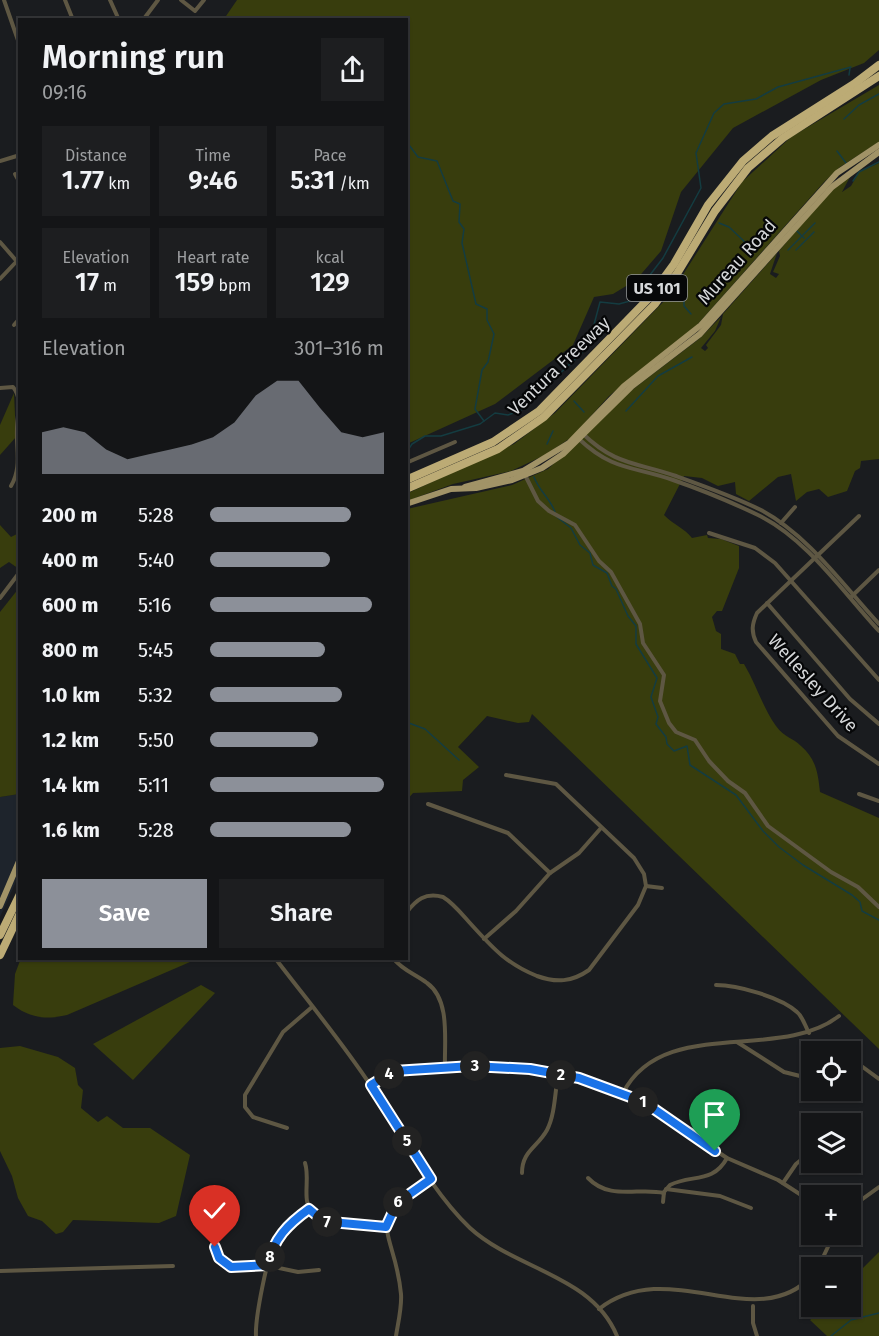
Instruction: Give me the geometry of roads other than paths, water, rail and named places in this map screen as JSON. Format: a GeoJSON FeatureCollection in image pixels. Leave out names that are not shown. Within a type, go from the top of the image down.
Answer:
{"type":"FeatureCollection","features":[{"type":"Feature","properties":{"kind":"highway","name":"Ventura Freeway"},"geometry":{"type":"LineString","coordinates":[[408,479],[493,442],[539,411],[650,297],[674,264],[718,190],[743,160],[772,136],[854,84],[879,65]]}},
{"type":"Feature","properties":{"kind":"highway","name":"Ventura Freeway"},"geometry":{"type":"LineString","coordinates":[[408,488],[498,449],[544,417],[655,304],[678,272],[721,202],[748,168],[783,138],[879,76]]}},
{"type":"Feature","properties":{"kind":"highway"},"geometry":{"type":"LineString","coordinates":[[0,935],[18,898]]}},
{"type":"Feature","properties":{"kind":"highway"},"geometry":{"type":"LineString","coordinates":[[0,955],[18,917]]}},
{"type":"Feature","properties":{"kind":"main road","name":"Mureau Road"},"geometry":{"type":"LineString","coordinates":[[580,436],[635,376],[701,325],[837,173],[879,144]]}},
{"type":"Feature","properties":{"kind":"main road","name":"Mureau Road"},"geometry":{"type":"LineString","coordinates":[[408,503],[442,491],[465,487],[476,488],[524,473],[554,460],[632,386],[706,328],[838,180],[879,152]]}},
{"type":"Feature","properties":{"kind":"main road"},"geometry":{"type":"LineString","coordinates":[[0,906],[18,864]]}},
{"type":"Feature","properties":{"kind":"street"},"geometry":{"type":"LineString","coordinates":[[4,0],[18,40]]}},
{"type":"Feature","properties":{"kind":"street"},"geometry":{"type":"LineString","coordinates":[[64,0],[72,18]]}},
{"type":"Feature","properties":{"kind":"street"},"geometry":{"type":"LineString","coordinates":[[110,0],[118,18]]}},
{"type":"Feature","properties":{"kind":"street"},"geometry":{"type":"LineString","coordinates":[[144,18],[158,0]]}},
{"type":"Feature","properties":{"kind":"street"},"geometry":{"type":"LineString","coordinates":[[181,0],[195,11],[204,0]]}},
{"type":"Feature","properties":{"kind":"street"},"geometry":{"type":"LineString","coordinates":[[0,161],[18,156]]}},
{"type":"Feature","properties":{"kind":"street"},"geometry":{"type":"LineString","coordinates":[[15,174],[18,179]]}},
{"type":"Feature","properties":{"kind":"street"},"geometry":{"type":"LineString","coordinates":[[0,242],[18,264],[0,279]]}},
{"type":"Feature","properties":{"kind":"street"},"geometry":{"type":"LineString","coordinates":[[14,325],[18,320]]}},
{"type":"Feature","properties":{"kind":"street"},"geometry":{"type":"LineString","coordinates":[[0,388],[13,387],[18,393]]}},
{"type":"Feature","properties":{"kind":"street"},"geometry":{"type":"LineString","coordinates":[[11,486],[18,468],[16,430],[18,411]]}},
{"type":"Feature","properties":{"kind":"street"},"geometry":{"type":"LineString","coordinates":[[580,436],[596,455],[613,464],[672,480],[780,525],[879,624]]}},
{"type":"Feature","properties":{"kind":"street"},"geometry":{"type":"LineString","coordinates":[[408,463],[455,442]]}},
{"type":"Feature","properties":{"kind":"street"},"geometry":{"type":"LineString","coordinates":[[524,473],[533,495],[555,515],[575,525],[599,561],[611,572],[627,599],[640,624],[643,643],[664,675],[660,702],[673,728],[679,734],[695,740],[709,761],[728,781],[745,793],[768,826],[831,872],[858,887],[879,907]]}},
{"type":"Feature","properties":{"kind":"street"},"geometry":{"type":"LineString","coordinates":[[780,525],[795,507]]}},
{"type":"Feature","properties":{"kind":"street","name":"Wellesley Drive"},"geometry":{"type":"LineString","coordinates":[[859,516],[757,613],[752,624],[756,642],[838,735],[879,764]]}},
{"type":"Feature","properties":{"kind":"street"},"geometry":{"type":"LineString","coordinates":[[709,533],[755,548],[775,563],[879,680]]}},
{"type":"Feature","properties":{"kind":"street"},"geometry":{"type":"LineString","coordinates":[[851,596],[879,570]]}},
{"type":"Feature","properties":{"kind":"street"},"geometry":{"type":"LineString","coordinates":[[0,598],[18,574]]}},
{"type":"Feature","properties":{"kind":"street"},"geometry":{"type":"LineString","coordinates":[[851,596],[879,631]]}},
{"type":"Feature","properties":{"kind":"street"},"geometry":{"type":"LineString","coordinates":[[767,603],[850,699],[879,724]]}},
{"type":"Feature","properties":{"kind":"street"},"geometry":{"type":"LineString","coordinates":[[408,911],[413,904],[427,895],[443,897],[514,967],[552,981],[573,979],[596,964],[639,905],[646,886],[639,864],[556,784],[506,776]]}},
{"type":"Feature","properties":{"kind":"street"},"geometry":{"type":"LineString","coordinates":[[859,794],[879,801]]}},
{"type":"Feature","properties":{"kind":"street"},"geometry":{"type":"LineString","coordinates":[[428,804],[508,833],[550,873]]}},
{"type":"Feature","properties":{"kind":"street"},"geometry":{"type":"LineString","coordinates":[[484,939],[516,911],[550,873],[575,857],[601,828]]}},
{"type":"Feature","properties":{"kind":"street"},"geometry":{"type":"LineString","coordinates":[[646,886],[662,888]]}},
{"type":"Feature","properties":{"kind":"street"},"geometry":{"type":"LineString","coordinates":[[277,960],[371,1085],[452,1209],[484,1239],[519,1261],[575,1286],[599,1309],[617,1336]]}},
{"type":"Feature","properties":{"kind":"street"},"geometry":{"type":"LineString","coordinates":[[395,960],[403,969],[430,985],[437,993],[443,1015],[445,1068]]}},
{"type":"Feature","properties":{"kind":"street"},"geometry":{"type":"LineString","coordinates":[[716,985],[743,988],[791,1008],[802,1019],[809,1033]]}},
{"type":"Feature","properties":{"kind":"street"},"geometry":{"type":"LineString","coordinates":[[287,1128],[250,1115],[245,1107],[245,1095],[283,1032],[312,1007]]}},
{"type":"Feature","properties":{"kind":"street"},"geometry":{"type":"LineString","coordinates":[[623,1093],[633,1076],[674,1051],[809,1033],[838,1016]]}},
{"type":"Feature","properties":{"kind":"street"},"geometry":{"type":"LineString","coordinates":[[736,1042],[784,1072],[801,1076]]}},
{"type":"Feature","properties":{"kind":"street"},"geometry":{"type":"LineString","coordinates":[[371,1085],[394,1071],[497,1065],[579,1078],[644,1102],[727,1158],[783,1183],[801,1195]]}},
{"type":"Feature","properties":{"kind":"street"},"geometry":{"type":"LineString","coordinates":[[861,1066],[879,1078]]}},
{"type":"Feature","properties":{"kind":"street"},"geometry":{"type":"LineString","coordinates":[[522,1173],[524,1156],[540,1140],[549,1124],[558,1075]]}},
{"type":"Feature","properties":{"kind":"street"},"geometry":{"type":"LineString","coordinates":[[663,1202],[665,1191],[674,1183],[710,1176],[727,1158]]}},
{"type":"Feature","properties":{"kind":"street"},"geometry":{"type":"LineString","coordinates":[[783,1183],[801,1160]]}},
{"type":"Feature","properties":{"kind":"street"},"geometry":{"type":"LineString","coordinates":[[305,1163],[309,1209],[322,1220],[386,1227]]}},
{"type":"Feature","properties":{"kind":"street"},"geometry":{"type":"LineString","coordinates":[[588,1178],[600,1186],[624,1193],[665,1191],[720,1196],[751,1208]]}},
{"type":"Feature","properties":{"kind":"street"},"geometry":{"type":"LineString","coordinates":[[396,1336],[401,1292],[386,1227],[397,1203],[431,1179]]}},
{"type":"Feature","properties":{"kind":"street"},"geometry":{"type":"LineString","coordinates":[[861,1200],[879,1187]]}},
{"type":"Feature","properties":{"kind":"street"},"geometry":{"type":"LineString","coordinates":[[256,1336],[274,1243],[280,1234],[309,1209]]}},
{"type":"Feature","properties":{"kind":"street"},"geometry":{"type":"LineString","coordinates":[[226,1224],[216,1241],[217,1253],[223,1262],[236,1268],[268,1265],[298,1272],[319,1270]]}},
{"type":"Feature","properties":{"kind":"street"},"geometry":{"type":"LineString","coordinates":[[0,1271],[173,1266]]}},
{"type":"Feature","properties":{"kind":"street"},"geometry":{"type":"LineString","coordinates":[[599,1309],[621,1297],[664,1290],[688,1292],[753,1306],[776,1302],[791,1296],[801,1286]]}},
{"type":"Feature","properties":{"kind":"street"},"geometry":{"type":"LineString","coordinates":[[753,1306],[753,1323],[757,1336]]}},
{"type":"Feature","properties":{"kind":"waterway"},"geometry":{"type":"LineString","coordinates":[[408,450],[412,444],[425,436],[441,436],[480,424],[495,413],[508,415],[521,410],[588,347],[600,302],[619,304],[630,301],[663,258],[701,188],[696,153],[714,113],[724,104],[756,99],[778,87],[851,67]]}},
{"type":"Feature","properties":{"kind":"waterway"},"geometry":{"type":"LineString","coordinates":[[849,75],[850,68]]}},
{"type":"Feature","properties":{"kind":"waterway"},"geometry":{"type":"LineString","coordinates":[[844,119],[859,105],[879,94]]}},
{"type":"Feature","properties":{"kind":"waterway"},"geometry":{"type":"LineString","coordinates":[[408,144],[418,157],[437,161],[453,201],[460,204],[459,222],[464,229],[462,243],[476,304],[487,309],[487,320],[494,334],[488,362],[482,370],[475,409],[484,421]]}},
{"type":"Feature","properties":{"kind":"waterway"},"geometry":{"type":"LineString","coordinates":[[837,151],[846,163]]}},
{"type":"Feature","properties":{"kind":"waterway"},"geometry":{"type":"LineString","coordinates":[[853,181],[859,172],[879,162]]}},
{"type":"Feature","properties":{"kind":"waterway"},"geometry":{"type":"LineString","coordinates":[[719,223],[729,227],[747,244]]}},
{"type":"Feature","properties":{"kind":"waterway"},"geometry":{"type":"LineString","coordinates":[[788,250],[815,223]]}},
{"type":"Feature","properties":{"kind":"waterway"},"geometry":{"type":"LineString","coordinates":[[797,231],[804,238]]}},
{"type":"Feature","properties":{"kind":"waterway"},"geometry":{"type":"LineString","coordinates":[[796,250],[814,232]]}},
{"type":"Feature","properties":{"kind":"waterway"},"geometry":{"type":"LineString","coordinates":[[684,300],[684,306],[691,314]]}},
{"type":"Feature","properties":{"kind":"waterway"},"geometry":{"type":"LineString","coordinates":[[626,411],[658,376],[692,357]]}},
{"type":"Feature","properties":{"kind":"waterway"},"geometry":{"type":"LineString","coordinates":[[574,401],[584,412]]}},
{"type":"Feature","properties":{"kind":"waterway"},"geometry":{"type":"LineString","coordinates":[[547,444],[553,431]]}},
{"type":"Feature","properties":{"kind":"waterway"},"geometry":{"type":"LineString","coordinates":[[534,477],[555,512]]}},
{"type":"Feature","properties":{"kind":"waterway"},"geometry":{"type":"LineString","coordinates":[[557,517],[571,528],[580,545],[590,553],[593,565],[607,573],[628,616],[636,626],[636,644],[657,678],[651,697],[658,717],[656,724],[666,737],[667,744],[674,751],[687,746],[690,765],[736,795],[763,831],[779,847],[803,865],[852,895],[860,902],[862,911],[879,920]]}},
{"type":"Feature","properties":{"kind":"waterway"},"geometry":{"type":"LineString","coordinates":[[408,723],[425,729],[459,760]]}},
{"type":"Feature","properties":{"kind":"waterway"},"geometry":{"type":"LineString","coordinates":[[831,1336],[851,1320],[879,1313]]}}]}
